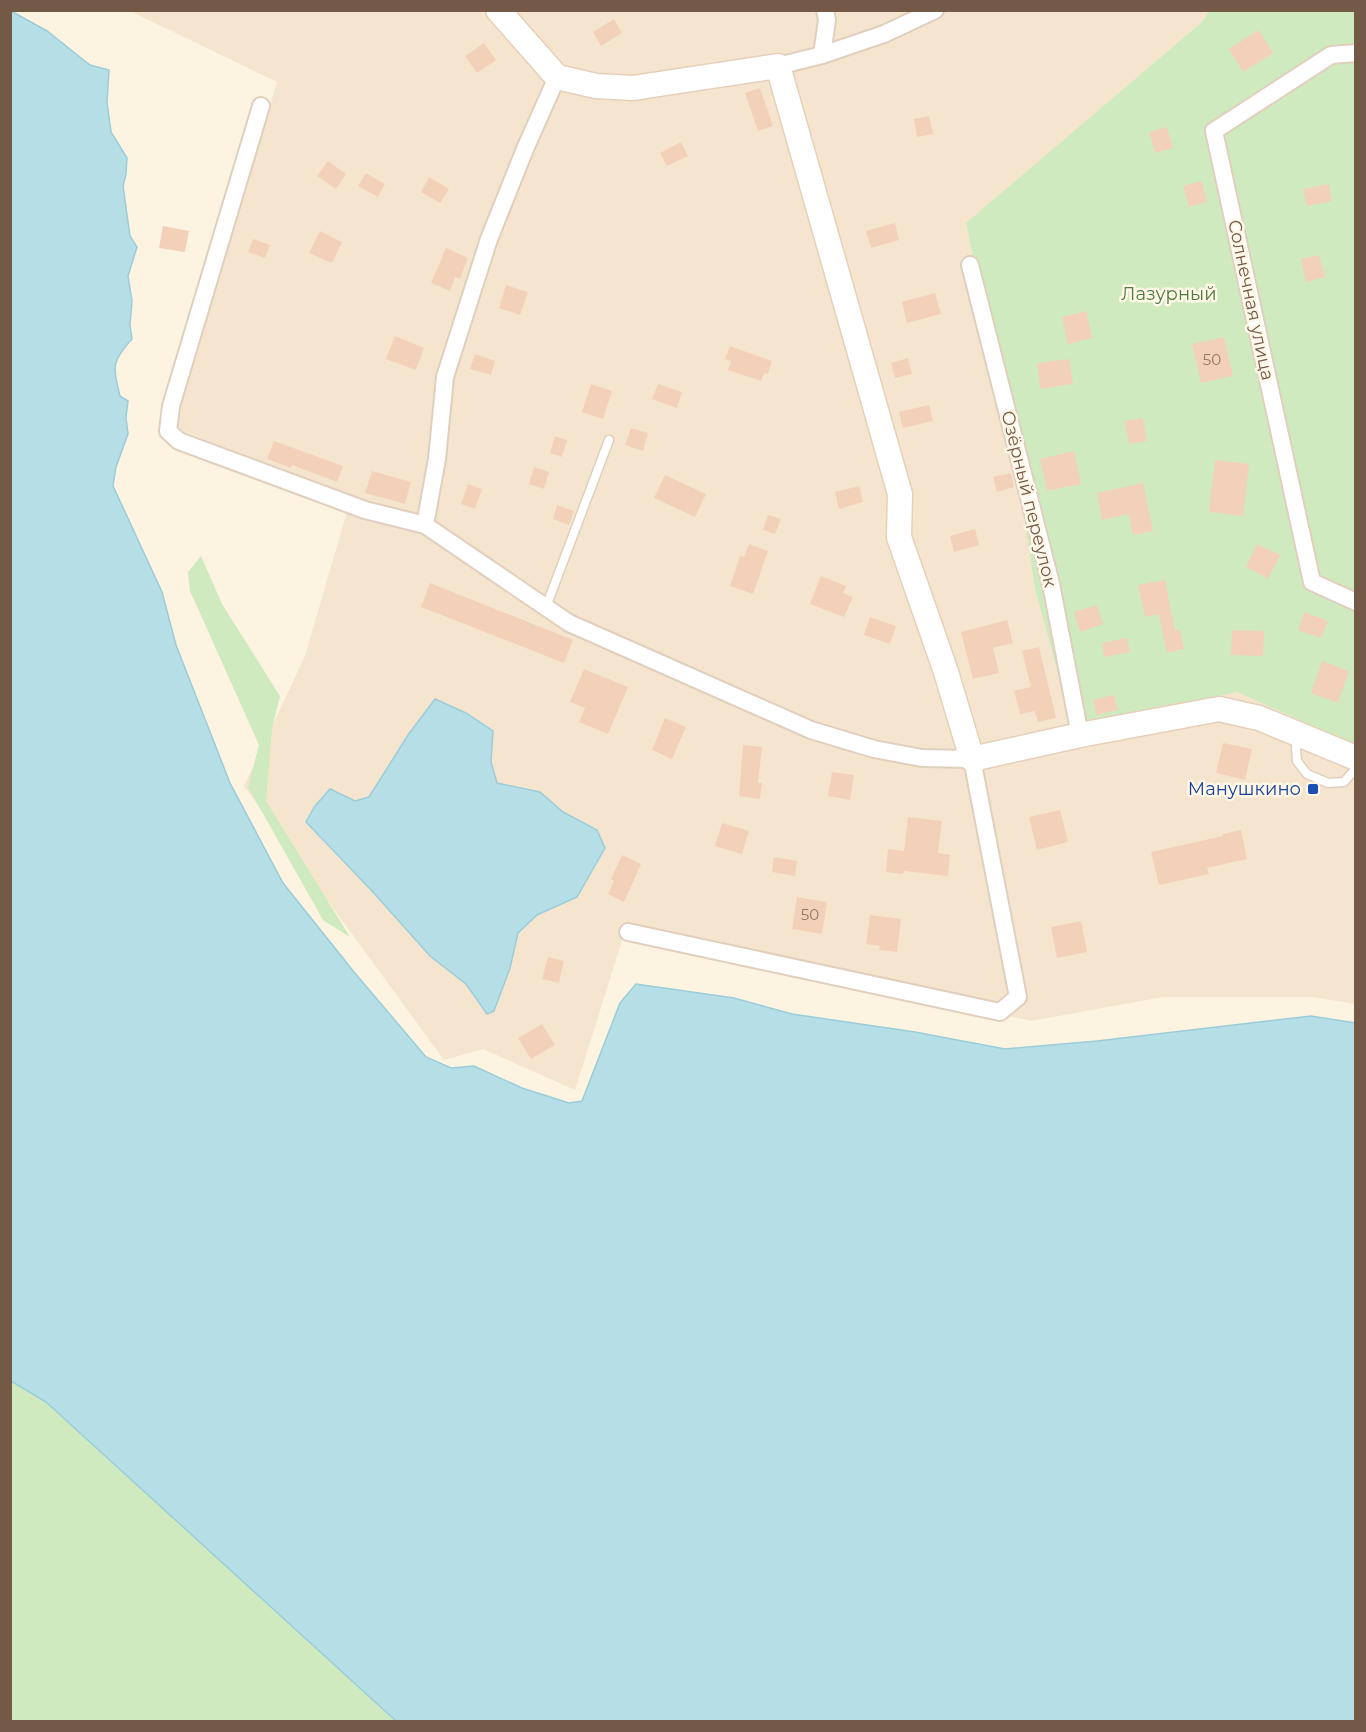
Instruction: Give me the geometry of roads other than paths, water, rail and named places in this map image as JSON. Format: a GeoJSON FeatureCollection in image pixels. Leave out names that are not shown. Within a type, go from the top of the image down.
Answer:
{"type":"FeatureCollection","features":[{"type":"Feature","properties":{"kind":"street"},"geometry":{"type":"LineString","coordinates":[[498,10],[557,77],[596,86],[633,88],[778,66],[822,55],[884,34],[935,10]]}},
{"type":"Feature","properties":{"kind":"street"},"geometry":{"type":"LineString","coordinates":[[822,55],[827,20],[825,10]]}},
{"type":"Feature","properties":{"kind":"street","name":"Солнечная улица"},"geometry":{"type":"LineString","coordinates":[[1356,53],[1331,55],[1214,131],[1312,582],[1356,602]]}},
{"type":"Feature","properties":{"kind":"street"},"geometry":{"type":"LineString","coordinates":[[628,932],[1000,1012],[1018,997],[972,759],[946,672],[899,537],[900,494],[778,66]]}},
{"type":"Feature","properties":{"kind":"street"},"geometry":{"type":"LineString","coordinates":[[425,525],[437,459],[445,377],[489,239],[557,77]]}},
{"type":"Feature","properties":{"kind":"street"},"geometry":{"type":"LineString","coordinates":[[261,106],[171,405],[168,431],[179,441],[365,510],[425,525],[568,623],[811,730],[874,749],[922,758],[972,759],[1080,735],[1219,709],[1259,718],[1356,758]]}},
{"type":"Feature","properties":{"kind":"street","name":"Озёрный переулок"},"geometry":{"type":"LineString","coordinates":[[970,265],[1051,584],[1080,735]]}},
{"type":"Feature","properties":{"kind":"lane"},"geometry":{"type":"LineString","coordinates":[[546,607],[609,440]]}},
{"type":"Feature","properties":{"kind":"lane"},"geometry":{"type":"LineString","coordinates":[[1295,732],[1297,761],[1307,774],[1328,783],[1344,782],[1356,768]]}},
{"type":"Feature","properties":{"kind":"water"},"geometry":{"type":"Polygon","coordinates":[[[11,11],[47,31],[90,65],[109,70],[107,102],[111,132],[127,158],[123,186],[130,236],[137,247],[128,276],[132,301],[130,325],[132,339],[117,359],[115,371],[120,396],[128,401],[126,418],[128,434],[116,467],[113,486],[162,592],[176,645],[230,783],[283,883],[426,1057],[451,1068],[474,1066],[522,1088],[569,1103],[582,1101],[620,1003],[636,984],[734,998],[792,1014],[915,1032],[1005,1049],[1097,1041],[1311,1016],[1355,1023],[1355,1721],[396,1721],[46,1402],[11,1381],[11,11]]]}},
{"type":"Feature","properties":{"kind":"water"},"geometry":{"type":"Polygon","coordinates":[[[435,699],[466,713],[493,731],[491,762],[497,783],[540,792],[563,812],[597,830],[605,848],[577,897],[537,915],[518,933],[510,968],[494,1011],[487,1014],[466,984],[430,956],[306,822],[315,806],[330,789],[355,801],[369,797],[408,735],[435,699]]]}},
{"type":"Feature","properties":{"kind":"place","name":"Манушкино"},"geometry":{"type":"Point","coordinates":[1313,789]}},
{"type":"Feature","properties":{"kind":"park label","name":"Лазурный"},"geometry":{"type":"Point","coordinates":[1169,294]}}]}
